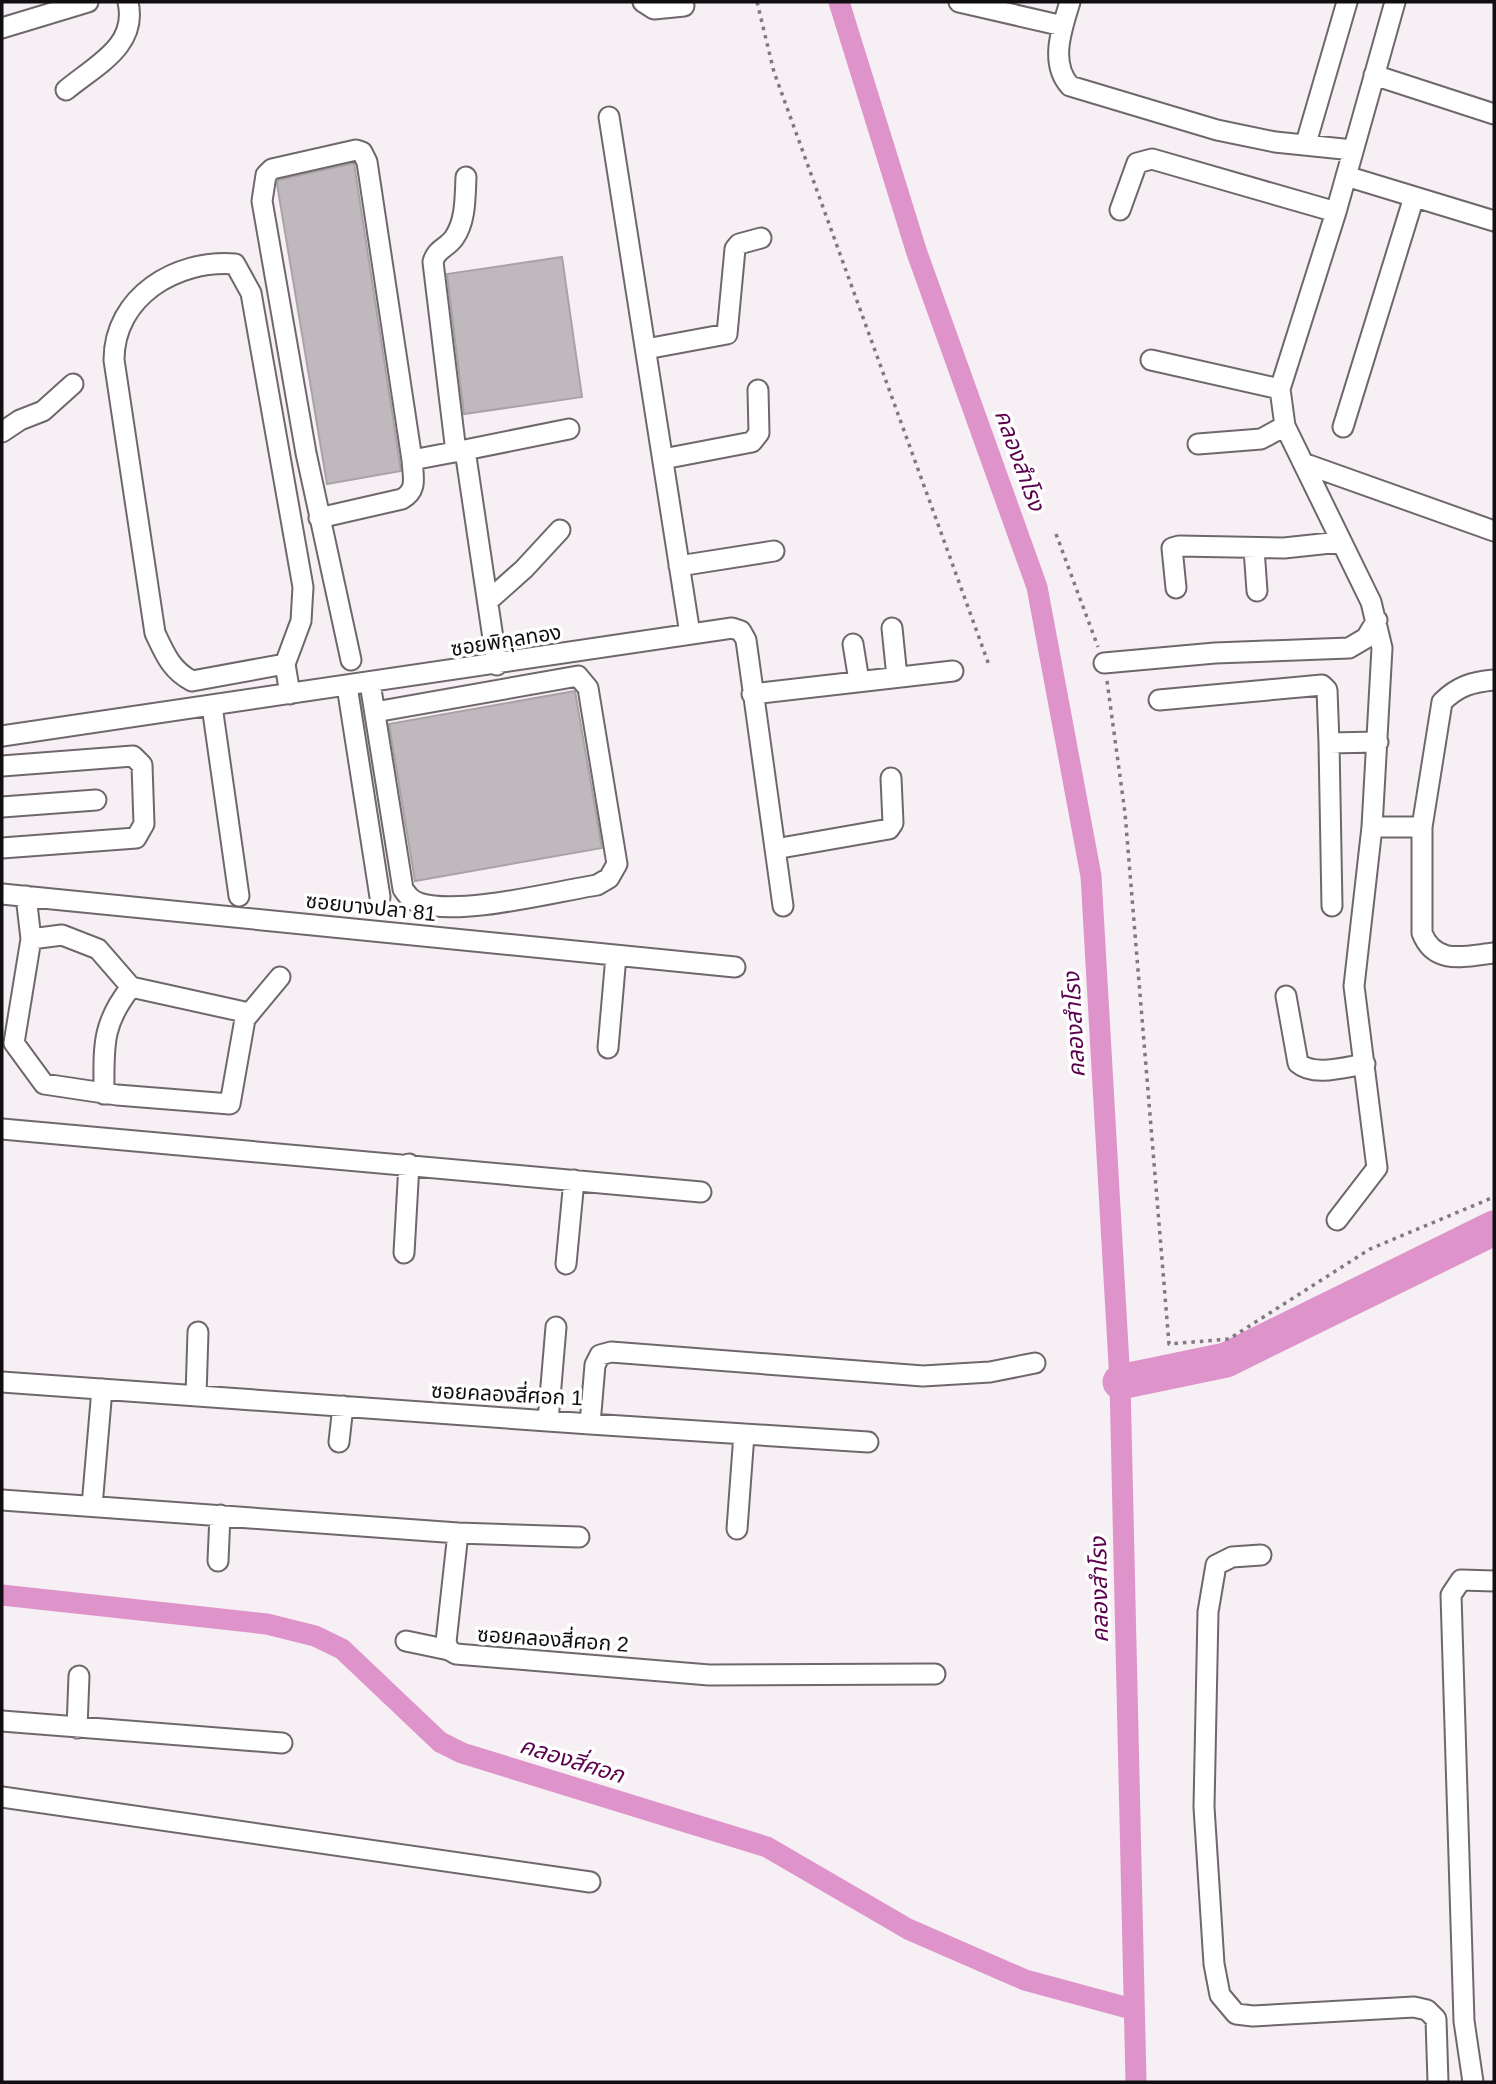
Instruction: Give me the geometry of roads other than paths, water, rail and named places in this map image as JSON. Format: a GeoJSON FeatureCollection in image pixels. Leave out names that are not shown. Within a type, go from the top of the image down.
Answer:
{"type":"FeatureCollection","features":[{"type":"Feature","properties":{"kind":"street"},"geometry":{"type":"LineString","coordinates":[[2,28],[88,2]]}},
{"type":"Feature","properties":{"kind":"street"},"geometry":{"type":"LineString","coordinates":[[66,90],[122,44],[131,28],[128,2]]}},
{"type":"Feature","properties":{"kind":"street"},"geometry":{"type":"LineString","coordinates":[[643,2],[654,9],[684,6]]}},
{"type":"Feature","properties":{"kind":"street"},"geometry":{"type":"LineString","coordinates":[[959,2],[1063,26]]}},
{"type":"Feature","properties":{"kind":"street"},"geometry":{"type":"LineString","coordinates":[[1070,2],[1063,26],[1060,69],[1070,86],[1217,130],[1275,142],[1306,143],[1353,150]]}},
{"type":"Feature","properties":{"kind":"street"},"geometry":{"type":"LineString","coordinates":[[1306,143],[1347,2]]}},
{"type":"Feature","properties":{"kind":"street"},"geometry":{"type":"LineString","coordinates":[[1336,1220],[1377,1168],[1355,968],[1372,827],[1382,648],[1371,602],[1285,426],[1280,389],[1336,212],[1395,2]]}},
{"type":"Feature","properties":{"kind":"street"},"geometry":{"type":"LineString","coordinates":[[1374,75],[1494,114]]}},
{"type":"Feature","properties":{"kind":"street"},"geometry":{"type":"LineString","coordinates":[[609,117],[690,634]]}},
{"type":"Feature","properties":{"kind":"street"},"geometry":{"type":"LineString","coordinates":[[319,518],[402,499],[411,494],[414,486],[365,156],[356,150],[272,169],[263,186],[262,201],[319,518],[356,678],[380,897]]}},
{"type":"Feature","properties":{"kind":"street"},"geometry":{"type":"LineString","coordinates":[[1120,209],[1137,163],[1152,159],[1336,212]]}},
{"type":"Feature","properties":{"kind":"street"},"geometry":{"type":"LineString","coordinates":[[1346,176],[1494,221]]}},
{"type":"Feature","properties":{"kind":"street"},"geometry":{"type":"LineString","coordinates":[[466,177],[464,213],[459,227],[454,239],[435,254],[433,262],[460,451],[497,665]]}},
{"type":"Feature","properties":{"kind":"street"},"geometry":{"type":"LineString","coordinates":[[1343,426],[1414,197]]}},
{"type":"Feature","properties":{"kind":"street"},"geometry":{"type":"LineString","coordinates":[[646,349],[727,334],[735,249],[739,244],[761,239]]}},
{"type":"Feature","properties":{"kind":"street"},"geometry":{"type":"LineString","coordinates":[[285,664],[192,681],[179,674],[169,662],[155,633],[117,387],[114,341],[117,330],[147,289],[169,274],[223,263],[235,264],[251,293],[303,587],[301,621],[285,664],[290,694]]}},
{"type":"Feature","properties":{"kind":"street"},"geometry":{"type":"LineString","coordinates":[[1151,360],[1280,389]]}},
{"type":"Feature","properties":{"kind":"street"},"geometry":{"type":"LineString","coordinates":[[2,432],[20,420],[43,411],[73,384]]}},
{"type":"Feature","properties":{"kind":"street"},"geometry":{"type":"LineString","coordinates":[[663,459],[752,442],[759,433],[758,390]]}},
{"type":"Feature","properties":{"kind":"street"},"geometry":{"type":"LineString","coordinates":[[1198,444],[1261,439],[1285,426]]}},
{"type":"Feature","properties":{"kind":"street"},"geometry":{"type":"LineString","coordinates":[[412,460],[569,429]]}},
{"type":"Feature","properties":{"kind":"street"},"geometry":{"type":"LineString","coordinates":[[1303,463],[1494,531]]}},
{"type":"Feature","properties":{"kind":"street"},"geometry":{"type":"LineString","coordinates":[[488,601],[524,569],[560,530]]}},
{"type":"Feature","properties":{"kind":"street"},"geometry":{"type":"LineString","coordinates":[[1175,588],[1172,548],[1308,547],[1340,541]]}},
{"type":"Feature","properties":{"kind":"street"},"geometry":{"type":"LineString","coordinates":[[1254,549],[1257,591]]}},
{"type":"Feature","properties":{"kind":"street"},"geometry":{"type":"LineString","coordinates":[[679,566],[774,551]]}},
{"type":"Feature","properties":{"kind":"street"},"geometry":{"type":"LineString","coordinates":[[1104,663],[1215,653],[1349,648],[1366,638],[1377,620]]}},
{"type":"Feature","properties":{"kind":"street","name":"ซอยพิกุลทอง"},"geometry":{"type":"LineString","coordinates":[[2,736],[290,694],[356,678],[497,665],[732,628],[741,631],[746,640],[783,906]]}},
{"type":"Feature","properties":{"kind":"street"},"geometry":{"type":"LineString","coordinates":[[892,628],[897,677]]}},
{"type":"Feature","properties":{"kind":"street"},"geometry":{"type":"LineString","coordinates":[[853,644],[859,681]]}},
{"type":"Feature","properties":{"kind":"street"},"geometry":{"type":"LineString","coordinates":[[752,694],[953,671]]}},
{"type":"Feature","properties":{"kind":"street"},"geometry":{"type":"LineString","coordinates":[[356,678],[375,712],[403,889],[409,898],[420,903],[444,906],[471,905],[597,885],[614,872],[617,864],[588,688],[578,676],[375,712]]}},
{"type":"Feature","properties":{"kind":"street"},"geometry":{"type":"LineString","coordinates":[[1494,680],[1471,682],[1454,691],[1442,702],[1422,827],[1422,933],[1428,947],[1441,956],[1494,953]]}},
{"type":"Feature","properties":{"kind":"street"},"geometry":{"type":"LineString","coordinates":[[1158,700],[1322,685],[1327,690],[1332,906]]}},
{"type":"Feature","properties":{"kind":"street"},"geometry":{"type":"LineString","coordinates":[[212,706],[239,896]]}},
{"type":"Feature","properties":{"kind":"street"},"geometry":{"type":"LineString","coordinates":[[1329,744],[1378,742]]}},
{"type":"Feature","properties":{"kind":"street"},"geometry":{"type":"LineString","coordinates":[[2,766],[133,757],[142,765],[144,824],[136,838],[2,848]]}},
{"type":"Feature","properties":{"kind":"street"},"geometry":{"type":"LineString","coordinates":[[775,849],[889,829],[893,823],[891,779]]}},
{"type":"Feature","properties":{"kind":"street"},"geometry":{"type":"LineString","coordinates":[[2,807],[96,800]]}},
{"type":"Feature","properties":{"kind":"street"},"geometry":{"type":"LineString","coordinates":[[1372,827],[1422,827]]}},
{"type":"Feature","properties":{"kind":"street","name":"ซอยบางปลา 81"},"geometry":{"type":"LineString","coordinates":[[2,894],[735,967]]}},
{"type":"Feature","properties":{"kind":"street"},"geometry":{"type":"LineString","coordinates":[[26,896],[31,939],[15,1043],[44,1084],[104,1094],[230,1104],[245,1018],[281,977]]}},
{"type":"Feature","properties":{"kind":"street"},"geometry":{"type":"LineString","coordinates":[[31,939],[62,935],[98,949],[131,987],[249,1013]]}},
{"type":"Feature","properties":{"kind":"street"},"geometry":{"type":"LineString","coordinates":[[608,1048],[616,956]]}},
{"type":"Feature","properties":{"kind":"street"},"geometry":{"type":"LineString","coordinates":[[104,1094],[104,1046],[113,1009],[131,987]]}},
{"type":"Feature","properties":{"kind":"street"},"geometry":{"type":"LineString","coordinates":[[1286,996],[1297,1063],[1304,1068],[1315,1070],[1365,1065]]}},
{"type":"Feature","properties":{"kind":"street"},"geometry":{"type":"LineString","coordinates":[[2,1129],[701,1192]]}},
{"type":"Feature","properties":{"kind":"street"},"geometry":{"type":"LineString","coordinates":[[404,1253],[409,1164]]}},
{"type":"Feature","properties":{"kind":"street"},"geometry":{"type":"LineString","coordinates":[[566,1264],[574,1180]]}},
{"type":"Feature","properties":{"kind":"street"},"geometry":{"type":"LineString","coordinates":[[548,1421],[556,1327]]}},
{"type":"Feature","properties":{"kind":"street"},"geometry":{"type":"LineString","coordinates":[[196,1396],[198,1332]]}},
{"type":"Feature","properties":{"kind":"street","name":"ซอยคลองสี่ศอก 1"},"geometry":{"type":"LineString","coordinates":[[2,1382],[590,1424],[595,1365],[600,1355],[611,1352],[923,1376],[990,1372],[1035,1363]]}},
{"type":"Feature","properties":{"kind":"street"},"geometry":{"type":"LineString","coordinates":[[92,1506],[102,1389]]}},
{"type":"Feature","properties":{"kind":"street"},"geometry":{"type":"LineString","coordinates":[[339,1442],[343,1406]]}},
{"type":"Feature","properties":{"kind":"street"},"geometry":{"type":"LineString","coordinates":[[590,1424],[868,1442]]}},
{"type":"Feature","properties":{"kind":"street"},"geometry":{"type":"LineString","coordinates":[[737,1530],[744,1434]]}},
{"type":"Feature","properties":{"kind":"street"},"geometry":{"type":"LineString","coordinates":[[2,1500],[457,1533],[579,1537]]}},
{"type":"Feature","properties":{"kind":"street"},"geometry":{"type":"LineString","coordinates":[[218,1561],[220,1516]]}},
{"type":"Feature","properties":{"kind":"street","name":"ซอยคลองสี่ศอก 2"},"geometry":{"type":"LineString","coordinates":[[457,1533],[446,1642],[449,1650],[456,1654],[709,1675],[935,1674]]}},
{"type":"Feature","properties":{"kind":"street"},"geometry":{"type":"LineString","coordinates":[[1261,1555],[1232,1557],[1216,1564],[1208,1612],[1204,1807],[1214,1964],[1220,1995],[1236,2014],[1253,2017],[1414,2007],[1427,2010],[1436,2019],[1438,2082]]}},
{"type":"Feature","properties":{"kind":"street"},"geometry":{"type":"LineString","coordinates":[[1473,2082],[1464,2021],[1451,1595],[1461,1580],[1494,1581]]}},
{"type":"Feature","properties":{"kind":"street"},"geometry":{"type":"LineString","coordinates":[[406,1641],[449,1650]]}},
{"type":"Feature","properties":{"kind":"street"},"geometry":{"type":"LineString","coordinates":[[77,1728],[79,1676]]}},
{"type":"Feature","properties":{"kind":"street"},"geometry":{"type":"LineString","coordinates":[[2,1721],[282,1743]]}},
{"type":"Feature","properties":{"kind":"street"},"geometry":{"type":"LineString","coordinates":[[2,1797],[590,1882]]}},
{"type":"Feature","properties":{"kind":"waterway","name":"คลองสำโรง"},"geometry":{"type":"LineString","coordinates":[[839,2],[917,253],[1037,587],[1091,876],[1120,1382],[1136,2082]]}},
{"type":"Feature","properties":{"kind":"waterway"},"geometry":{"type":"LineString","coordinates":[[1120,1382],[1226,1360],[1494,1228]]}},
{"type":"Feature","properties":{"kind":"waterway","name":"คลองสี่ศอก"},"geometry":{"type":"LineString","coordinates":[[2,1595],[267,1624],[315,1636],[342,1649],[440,1742],[462,1753],[767,1847],[908,1929],[1025,1980],[1132,2009]]}}]}
